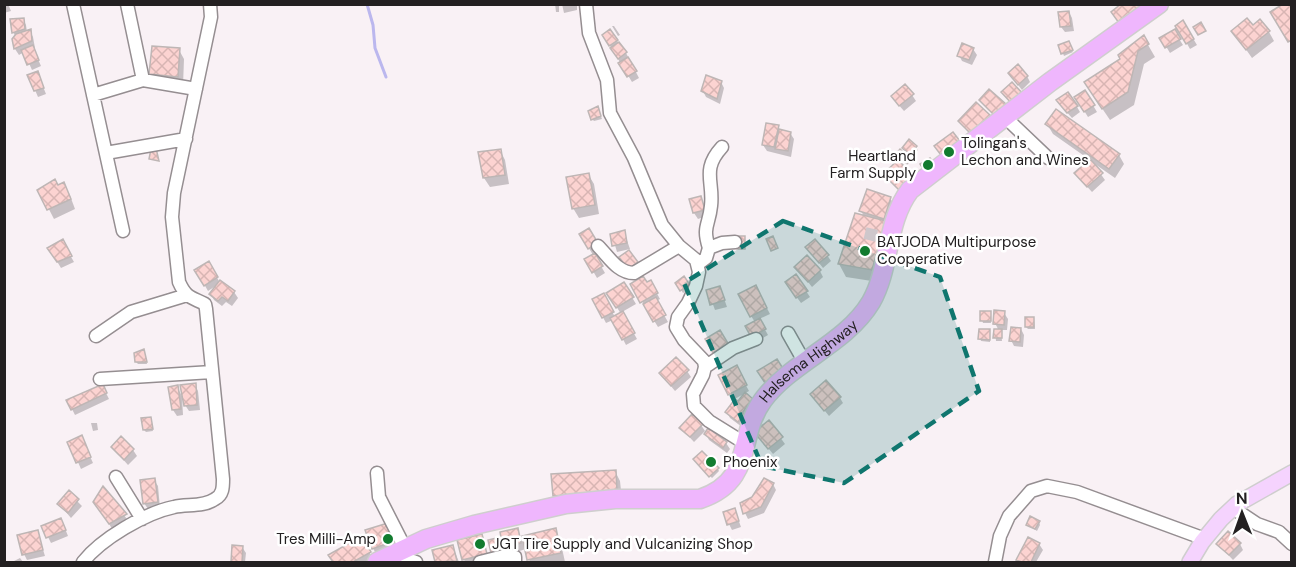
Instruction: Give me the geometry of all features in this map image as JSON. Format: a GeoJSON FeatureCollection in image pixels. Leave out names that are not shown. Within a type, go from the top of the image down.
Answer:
{"type":"FeatureCollection","features":[{"type":"Feature","properties":{"kind":"highway","name":"Halsema Highway"},"geometry":{"type":"LineString","coordinates":[[391,555],[426,539],[474,525],[566,504],[615,499],[700,499],[713,495],[740,467],[752,423],[761,402],[778,385],[849,327],[866,309],[878,286],[885,238],[910,190],[1050,82],[1159,4]]}},
{"type":"Feature","properties":{"kind":"main road"},"geometry":{"type":"LineString","coordinates":[[1190,562],[1205,539],[1233,508],[1292,473]]}},
{"type":"Feature","properties":{"kind":"street"},"geometry":{"type":"LineString","coordinates":[[73,4],[123,231]]}},
{"type":"Feature","properties":{"kind":"street"},"geometry":{"type":"LineString","coordinates":[[127,4],[143,80]]}},
{"type":"Feature","properties":{"kind":"street"},"geometry":{"type":"LineString","coordinates":[[83,562],[97,548],[142,519],[176,507],[212,501],[219,497],[222,490],[224,479],[206,309],[205,304],[187,296],[179,282],[172,218],[174,193],[211,17],[210,4]]}},
{"type":"Feature","properties":{"kind":"street"},"geometry":{"type":"LineString","coordinates":[[586,4],[589,33],[607,80],[610,113],[634,158],[662,225],[698,264],[696,286],[678,317],[676,327],[684,340],[704,361],[705,367]]}},
{"type":"Feature","properties":{"kind":"street"},"geometry":{"type":"LineString","coordinates":[[93,95],[143,80],[196,90]]}},
{"type":"Feature","properties":{"kind":"street"},"geometry":{"type":"LineString","coordinates":[[1005,117],[1048,158]]}},
{"type":"Feature","properties":{"kind":"street"},"geometry":{"type":"LineString","coordinates":[[106,153],[186,139]]}},
{"type":"Feature","properties":{"kind":"street"},"geometry":{"type":"LineString","coordinates":[[698,264],[706,258],[709,248],[705,228],[711,206],[710,166],[712,158],[722,147]]}},
{"type":"Feature","properties":{"kind":"street"},"geometry":{"type":"LineString","coordinates":[[709,248],[722,243],[735,242]]}},
{"type":"Feature","properties":{"kind":"street"},"geometry":{"type":"LineString","coordinates":[[598,246],[617,266],[628,273],[634,273],[679,246]]}},
{"type":"Feature","properties":{"kind":"street"},"geometry":{"type":"LineString","coordinates":[[96,336],[131,312],[187,296]]}},
{"type":"Feature","properties":{"kind":"street"},"geometry":{"type":"LineString","coordinates":[[788,333],[806,363]]}},
{"type":"Feature","properties":{"kind":"street"},"geometry":{"type":"LineString","coordinates":[[746,444],[697,412],[693,394],[705,367],[733,348],[756,339]]}},
{"type":"Feature","properties":{"kind":"street"},"geometry":{"type":"LineString","coordinates":[[100,380],[212,372]]}},
{"type":"Feature","properties":{"kind":"street"},"geometry":{"type":"LineString","coordinates":[[377,473],[379,497],[391,555],[416,562]]}},
{"type":"Feature","properties":{"kind":"street"},"geometry":{"type":"LineString","coordinates":[[116,477],[142,519]]}},
{"type":"Feature","properties":{"kind":"street"},"geometry":{"type":"LineString","coordinates":[[995,562],[1000,536],[1009,516],[1031,491],[1047,486],[1077,492],[1205,539]]}},
{"type":"Feature","properties":{"kind":"street"},"geometry":{"type":"LineString","coordinates":[[1233,508],[1257,525],[1279,532],[1292,544]]}},
{"type":"Feature","properties":{"kind":"street"},"geometry":{"type":"LineString","coordinates":[[480,562],[508,555],[515,557],[515,562]]}},
{"type":"Feature","properties":{"kind":"highlighted area"},"geometry":{"type":"Polygon","coordinates":[[[783,221],[940,277],[979,391],[844,483],[762,466],[684,283],[783,221]]]}},
{"type":"Feature","properties":{"kind":"building"},"geometry":{"type":"Polygon","coordinates":[[[1121,4],[1138,4],[1140,7],[1119,23],[1111,12],[1121,4]]]}},
{"type":"Feature","properties":{"kind":"building"},"geometry":{"type":"Polygon","coordinates":[[[1283,4],[1292,4],[1292,40],[1288,42],[1270,12],[1283,4]]]}},
{"type":"Feature","properties":{"kind":"building"},"geometry":{"type":"Polygon","coordinates":[[[1069,11],[1071,26],[1060,27],[1058,12],[1069,11]]]}},
{"type":"Feature","properties":{"kind":"building"},"geometry":{"type":"Polygon","coordinates":[[[24,18],[25,29],[12,33],[10,19],[24,18]]]}},
{"type":"Feature","properties":{"kind":"building"},"geometry":{"type":"Polygon","coordinates":[[[1247,18],[1253,25],[1260,19],[1270,31],[1246,50],[1231,31],[1247,18]]]}},
{"type":"Feature","properties":{"kind":"building"},"geometry":{"type":"Polygon","coordinates":[[[1183,20],[1194,39],[1186,44],[1175,26],[1183,20]]]}},
{"type":"Feature","properties":{"kind":"building"},"geometry":{"type":"Polygon","coordinates":[[[1201,22],[1206,31],[1198,35],[1193,27],[1201,22]]]}},
{"type":"Feature","properties":{"kind":"building"},"geometry":{"type":"Polygon","coordinates":[[[31,29],[32,41],[14,49],[12,39],[16,34],[31,29]]]}},
{"type":"Feature","properties":{"kind":"building"},"geometry":{"type":"Polygon","coordinates":[[[610,29],[618,40],[609,46],[602,35],[610,29]]]}},
{"type":"Feature","properties":{"kind":"building"},"geometry":{"type":"Polygon","coordinates":[[[1175,29],[1181,39],[1165,48],[1159,38],[1175,29]]]}},
{"type":"Feature","properties":{"kind":"building"},"geometry":{"type":"Polygon","coordinates":[[[1144,35],[1149,44],[1138,51],[1128,92],[1102,109],[1084,82],[1120,59],[1118,55],[1144,35]]]}},
{"type":"Feature","properties":{"kind":"building"},"geometry":{"type":"Polygon","coordinates":[[[1069,41],[1073,50],[1061,54],[1058,45],[1069,41]]]}},
{"type":"Feature","properties":{"kind":"building"},"geometry":{"type":"Polygon","coordinates":[[[619,42],[627,52],[618,59],[610,48],[619,42]]]}},
{"type":"Feature","properties":{"kind":"building"},"geometry":{"type":"Polygon","coordinates":[[[962,43],[974,48],[969,60],[957,56],[962,43]]]}},
{"type":"Feature","properties":{"kind":"building"},"geometry":{"type":"Polygon","coordinates":[[[33,45],[39,60],[27,65],[21,50],[33,45]]]}},
{"type":"Feature","properties":{"kind":"building"},"geometry":{"type":"Polygon","coordinates":[[[152,46],[180,48],[178,77],[149,74],[152,46]]]}},
{"type":"Feature","properties":{"kind":"building"},"geometry":{"type":"Polygon","coordinates":[[[628,57],[637,71],[627,77],[618,63],[628,57]]]}},
{"type":"Feature","properties":{"kind":"building"},"geometry":{"type":"Polygon","coordinates":[[[1018,64],[1028,76],[1018,85],[1008,73],[1018,64]]]}},
{"type":"Feature","properties":{"kind":"building"},"geometry":{"type":"Polygon","coordinates":[[[38,71],[44,88],[34,91],[27,75],[38,71]]]}},
{"type":"Feature","properties":{"kind":"building"},"geometry":{"type":"Polygon","coordinates":[[[706,75],[722,81],[717,99],[701,91],[706,75]]]}},
{"type":"Feature","properties":{"kind":"building"},"geometry":{"type":"Polygon","coordinates":[[[1012,82],[1024,95],[1013,105],[1001,92],[1012,82]]]}},
{"type":"Feature","properties":{"kind":"building"},"geometry":{"type":"Polygon","coordinates":[[[905,84],[914,94],[899,106],[891,96],[905,84]]]}},
{"type":"Feature","properties":{"kind":"building"},"geometry":{"type":"Polygon","coordinates":[[[989,89],[1006,104],[995,116],[979,100],[989,89]]]}},
{"type":"Feature","properties":{"kind":"building"},"geometry":{"type":"Polygon","coordinates":[[[1085,90],[1095,105],[1084,112],[1074,97],[1085,90]]]}},
{"type":"Feature","properties":{"kind":"building"},"geometry":{"type":"Polygon","coordinates":[[[1068,92],[1078,106],[1067,113],[1056,100],[1068,92]]]}},
{"type":"Feature","properties":{"kind":"building"},"geometry":{"type":"Polygon","coordinates":[[[976,102],[991,116],[972,135],[958,121],[976,102]]]}},
{"type":"Feature","properties":{"kind":"building"},"geometry":{"type":"Polygon","coordinates":[[[598,106],[601,116],[591,120],[588,111],[598,106]]]}},
{"type":"Feature","properties":{"kind":"building"},"geometry":{"type":"Polygon","coordinates":[[[1056,109],[1120,154],[1109,169],[1045,124],[1056,109]]]}},
{"type":"Feature","properties":{"kind":"building"},"geometry":{"type":"Polygon","coordinates":[[[766,123],[779,125],[774,147],[762,145],[766,123]]]}},
{"type":"Feature","properties":{"kind":"building"},"geometry":{"type":"Polygon","coordinates":[[[779,129],[791,132],[788,151],[775,149],[779,129]]]}},
{"type":"Feature","properties":{"kind":"building"},"geometry":{"type":"Polygon","coordinates":[[[953,132],[963,145],[944,159],[934,146],[953,132]]]}},
{"type":"Feature","properties":{"kind":"building"},"geometry":{"type":"Polygon","coordinates":[[[909,139],[917,146],[910,155],[902,148],[909,139]]]}},
{"type":"Feature","properties":{"kind":"building"},"geometry":{"type":"Polygon","coordinates":[[[156,148],[159,161],[149,159],[151,149],[156,148]]]}},
{"type":"Feature","properties":{"kind":"building"},"geometry":{"type":"Polygon","coordinates":[[[501,149],[505,175],[483,178],[478,152],[501,149]]]}},
{"type":"Feature","properties":{"kind":"building"},"geometry":{"type":"Polygon","coordinates":[[[900,149],[911,159],[907,164],[896,154],[900,149]]]}},
{"type":"Feature","properties":{"kind":"building"},"geometry":{"type":"Polygon","coordinates":[[[930,158],[935,166],[925,172],[920,164],[930,158]]]}},
{"type":"Feature","properties":{"kind":"building"},"geometry":{"type":"Polygon","coordinates":[[[1090,159],[1103,173],[1087,187],[1074,173],[1090,159]]]}},
{"type":"Feature","properties":{"kind":"building"},"geometry":{"type":"Polygon","coordinates":[[[898,160],[915,177],[900,191],[883,174],[898,160]]]}},
{"type":"Feature","properties":{"kind":"building"},"geometry":{"type":"Polygon","coordinates":[[[589,173],[595,205],[572,209],[566,177],[589,173]]]}},
{"type":"Feature","properties":{"kind":"building"},"geometry":{"type":"Polygon","coordinates":[[[55,179],[58,185],[64,182],[71,199],[47,210],[37,190],[55,179]]]}},
{"type":"Feature","properties":{"kind":"building"},"geometry":{"type":"Polygon","coordinates":[[[867,189],[891,197],[884,219],[859,211],[867,189]]]}},
{"type":"Feature","properties":{"kind":"building"},"geometry":{"type":"Polygon","coordinates":[[[701,196],[705,210],[693,213],[689,199],[701,196]]]}},
{"type":"Feature","properties":{"kind":"building"},"geometry":{"type":"Polygon","coordinates":[[[855,213],[886,221],[872,270],[838,264],[855,213]]]}},
{"type":"Feature","properties":{"kind":"building"},"geometry":{"type":"Polygon","coordinates":[[[589,228],[598,243],[588,249],[579,234],[589,228]]]}},
{"type":"Feature","properties":{"kind":"building"},"geometry":{"type":"Polygon","coordinates":[[[625,230],[627,243],[612,246],[610,234],[625,230]]]}},
{"type":"Feature","properties":{"kind":"building"},"geometry":{"type":"Polygon","coordinates":[[[736,236],[745,236],[745,249],[737,249],[736,236]]]}},
{"type":"Feature","properties":{"kind":"building"},"geometry":{"type":"Polygon","coordinates":[[[773,236],[778,248],[771,251],[766,239],[773,236]]]}},
{"type":"Feature","properties":{"kind":"building"},"geometry":{"type":"Polygon","coordinates":[[[63,239],[72,256],[57,262],[47,248],[63,239]]]}},
{"type":"Feature","properties":{"kind":"building"},"geometry":{"type":"Polygon","coordinates":[[[815,239],[829,255],[819,263],[805,247],[815,239]]]}},
{"type":"Feature","properties":{"kind":"building"},"geometry":{"type":"Polygon","coordinates":[[[629,250],[638,262],[628,269],[619,257],[629,250]]]}},
{"type":"Feature","properties":{"kind":"building"},"geometry":{"type":"Polygon","coordinates":[[[595,253],[603,266],[592,273],[584,259],[595,253]]]}},
{"type":"Feature","properties":{"kind":"building"},"geometry":{"type":"Polygon","coordinates":[[[807,255],[821,270],[808,282],[794,267],[807,255]]]}},
{"type":"Feature","properties":{"kind":"building"},"geometry":{"type":"Polygon","coordinates":[[[209,261],[218,277],[204,286],[194,270],[209,261]]]}},
{"type":"Feature","properties":{"kind":"building"},"geometry":{"type":"Polygon","coordinates":[[[796,274],[808,291],[796,298],[785,282],[796,274]]]}},
{"type":"Feature","properties":{"kind":"building"},"geometry":{"type":"Polygon","coordinates":[[[643,276],[647,282],[651,280],[658,293],[640,303],[630,284],[643,276]]]}},
{"type":"Feature","properties":{"kind":"building"},"geometry":{"type":"Polygon","coordinates":[[[684,276],[690,285],[680,291],[675,283],[684,276]]]}},
{"type":"Feature","properties":{"kind":"building"},"geometry":{"type":"Polygon","coordinates":[[[220,280],[235,291],[228,301],[222,297],[218,301],[209,294],[220,280]]]}},
{"type":"Feature","properties":{"kind":"building"},"geometry":{"type":"Polygon","coordinates":[[[624,282],[634,297],[616,308],[606,293],[624,282]]]}},
{"type":"Feature","properties":{"kind":"building"},"geometry":{"type":"Polygon","coordinates":[[[756,285],[767,308],[750,317],[738,294],[756,285]]]}},
{"type":"Feature","properties":{"kind":"building"},"geometry":{"type":"Polygon","coordinates":[[[720,286],[725,300],[710,305],[706,290],[720,286]]]}},
{"type":"Feature","properties":{"kind":"building"},"geometry":{"type":"Polygon","coordinates":[[[604,293],[614,312],[602,318],[592,299],[604,293]]]}},
{"type":"Feature","properties":{"kind":"building"},"geometry":{"type":"Polygon","coordinates":[[[656,297],[666,315],[653,322],[643,304],[656,297]]]}},
{"type":"Feature","properties":{"kind":"building"},"geometry":{"type":"Polygon","coordinates":[[[994,310],[1005,311],[1004,325],[993,324],[994,310]]]}},
{"type":"Feature","properties":{"kind":"building"},"geometry":{"type":"Polygon","coordinates":[[[623,311],[635,333],[622,340],[610,318],[623,311]]]}},
{"type":"Feature","properties":{"kind":"building"},"geometry":{"type":"Polygon","coordinates":[[[980,311],[991,311],[991,321],[980,321],[980,311]]]}},
{"type":"Feature","properties":{"kind":"building"},"geometry":{"type":"Polygon","coordinates":[[[1025,317],[1034,317],[1034,327],[1025,327],[1025,317]]]}},
{"type":"Feature","properties":{"kind":"building"},"geometry":{"type":"Polygon","coordinates":[[[760,318],[766,329],[751,337],[745,326],[760,318]]]}},
{"type":"Feature","properties":{"kind":"building"},"geometry":{"type":"Polygon","coordinates":[[[1011,327],[1021,328],[1020,342],[1009,341],[1011,327]]]}},
{"type":"Feature","properties":{"kind":"building"},"geometry":{"type":"Polygon","coordinates":[[[979,329],[990,329],[990,340],[978,339],[979,329]]]}},
{"type":"Feature","properties":{"kind":"building"},"geometry":{"type":"Polygon","coordinates":[[[994,329],[1002,329],[1002,338],[993,338],[994,329]]]}},
{"type":"Feature","properties":{"kind":"building"},"geometry":{"type":"Polygon","coordinates":[[[720,330],[729,345],[713,353],[705,339],[720,330]]]}},
{"type":"Feature","properties":{"kind":"building"},"geometry":{"type":"Polygon","coordinates":[[[144,349],[147,362],[135,362],[134,353],[144,349]]]}},
{"type":"Feature","properties":{"kind":"building"},"geometry":{"type":"Polygon","coordinates":[[[676,357],[689,370],[671,386],[659,373],[676,357]]]}},
{"type":"Feature","properties":{"kind":"building"},"geometry":{"type":"Polygon","coordinates":[[[777,359],[787,375],[767,386],[757,371],[777,359]]]}},
{"type":"Feature","properties":{"kind":"building"},"geometry":{"type":"Polygon","coordinates":[[[737,365],[747,385],[728,395],[718,375],[737,365]]]}},
{"type":"Feature","properties":{"kind":"building"},"geometry":{"type":"Polygon","coordinates":[[[826,380],[841,397],[824,411],[810,394],[826,380]]]}},
{"type":"Feature","properties":{"kind":"building"},"geometry":{"type":"Polygon","coordinates":[[[196,383],[197,405],[184,406],[180,385],[196,383]]]}},
{"type":"Feature","properties":{"kind":"building"},"geometry":{"type":"Polygon","coordinates":[[[103,384],[107,393],[71,410],[66,400],[103,384]]]}},
{"type":"Feature","properties":{"kind":"building"},"geometry":{"type":"Polygon","coordinates":[[[178,385],[181,409],[172,410],[168,387],[178,385]]]}},
{"type":"Feature","properties":{"kind":"building"},"geometry":{"type":"Polygon","coordinates":[[[745,392],[753,399],[738,422],[725,412],[735,399],[738,401],[745,392]]]}},
{"type":"Feature","properties":{"kind":"building"},"geometry":{"type":"Polygon","coordinates":[[[692,414],[703,424],[690,437],[679,428],[692,414]]]}},
{"type":"Feature","properties":{"kind":"building"},"geometry":{"type":"Polygon","coordinates":[[[151,417],[153,429],[143,430],[141,418],[151,417]]]}},
{"type":"Feature","properties":{"kind":"building"},"geometry":{"type":"Polygon","coordinates":[[[769,420],[783,437],[768,449],[754,432],[769,420]]]}},
{"type":"Feature","properties":{"kind":"building"},"geometry":{"type":"Polygon","coordinates":[[[708,428],[727,442],[723,448],[704,434],[708,428]]]}},
{"type":"Feature","properties":{"kind":"building"},"geometry":{"type":"Polygon","coordinates":[[[82,435],[91,457],[76,463],[67,442],[82,435]]]}},
{"type":"Feature","properties":{"kind":"building"},"geometry":{"type":"Polygon","coordinates":[[[121,436],[134,449],[124,460],[111,447],[121,436]]]}},
{"type":"Feature","properties":{"kind":"building"},"geometry":{"type":"Polygon","coordinates":[[[702,451],[719,468],[709,477],[693,459],[702,451]]]}},
{"type":"Feature","properties":{"kind":"building"},"geometry":{"type":"Polygon","coordinates":[[[616,470],[617,491],[553,496],[551,474],[616,470]]]}},
{"type":"Feature","properties":{"kind":"building"},"geometry":{"type":"Polygon","coordinates":[[[155,478],[158,502],[143,504],[140,480],[155,478]]]}},
{"type":"Feature","properties":{"kind":"building"},"geometry":{"type":"Polygon","coordinates":[[[764,478],[774,483],[761,507],[743,514],[740,503],[752,497],[764,478]]]}},
{"type":"Feature","properties":{"kind":"building"},"geometry":{"type":"Polygon","coordinates":[[[103,486],[127,514],[109,524],[93,502],[103,486]]]}},
{"type":"Feature","properties":{"kind":"building"},"geometry":{"type":"Polygon","coordinates":[[[69,490],[79,499],[68,513],[57,504],[69,490]]]}},
{"type":"Feature","properties":{"kind":"building"},"geometry":{"type":"Polygon","coordinates":[[[735,508],[739,521],[727,525],[723,512],[735,508]]]}},
{"type":"Feature","properties":{"kind":"building"},"geometry":{"type":"Polygon","coordinates":[[[1030,516],[1040,521],[1035,529],[1026,525],[1030,516]]]}},
{"type":"Feature","properties":{"kind":"building"},"geometry":{"type":"Polygon","coordinates":[[[61,518],[66,530],[46,538],[41,526],[61,518]]]}},
{"type":"Feature","properties":{"kind":"building"},"geometry":{"type":"Polygon","coordinates":[[[388,523],[394,541],[372,549],[365,530],[388,523]]]}},
{"type":"Feature","properties":{"kind":"building"},"geometry":{"type":"Polygon","coordinates":[[[518,528],[521,543],[503,548],[500,532],[518,528]]]}},
{"type":"Feature","properties":{"kind":"building"},"geometry":{"type":"Polygon","coordinates":[[[556,528],[561,553],[527,560],[522,536],[556,528]]]}},
{"type":"Feature","properties":{"kind":"building"},"geometry":{"type":"Polygon","coordinates":[[[38,530],[43,550],[22,555],[17,535],[38,530]]]}},
{"type":"Feature","properties":{"kind":"building"},"geometry":{"type":"Polygon","coordinates":[[[1228,531],[1241,543],[1229,555],[1216,544],[1228,531]]]}},
{"type":"Feature","properties":{"kind":"building"},"geometry":{"type":"Polygon","coordinates":[[[482,534],[487,554],[462,560],[457,540],[482,534]]]}},
{"type":"Feature","properties":{"kind":"building"},"geometry":{"type":"Polygon","coordinates":[[[362,536],[371,552],[353,562],[333,562],[328,555],[362,536]]]}},
{"type":"Feature","properties":{"kind":"building"},"geometry":{"type":"Polygon","coordinates":[[[501,537],[504,549],[491,553],[488,540],[501,537]]]}},
{"type":"Feature","properties":{"kind":"building"},"geometry":{"type":"Polygon","coordinates":[[[1028,537],[1040,543],[1031,562],[1016,560],[1028,537]]]}},
{"type":"Feature","properties":{"kind":"building"},"geometry":{"type":"Polygon","coordinates":[[[232,545],[243,546],[242,562],[231,562],[232,545]]]}},
{"type":"Feature","properties":{"kind":"building"},"geometry":{"type":"Polygon","coordinates":[[[453,545],[457,561],[435,562],[432,550],[453,545]]]}},
{"type":"Feature","properties":{"kind":"waterway"},"geometry":{"type":"LineString","coordinates":[[367,4],[373,25],[375,48],[386,77]]}},
{"type":"Feature","properties":{"kind":"tunnel"},"geometry":{"type":"LineString","coordinates":[[865,233],[881,237]]}},
{"type":"Feature","properties":{"kind":"place","name":"Tolingan's Lechon and Wines"},"geometry":{"type":"Point","coordinates":[949,152]}},
{"type":"Feature","properties":{"kind":"place","name":"Heartland Farm Supply"},"geometry":{"type":"Point","coordinates":[928,165]}},
{"type":"Feature","properties":{"kind":"place","name":"BATJODA Multipurpose Cooperative"},"geometry":{"type":"Point","coordinates":[865,251]}},
{"type":"Feature","properties":{"kind":"place","name":"Phoenix"},"geometry":{"type":"Point","coordinates":[711,462]}},
{"type":"Feature","properties":{"kind":"place","name":"Tres Milli-Amp"},"geometry":{"type":"Point","coordinates":[388,539]}},
{"type":"Feature","properties":{"kind":"place","name":"JGT Tire Supply and Vulcanizing Shop"},"geometry":{"type":"Point","coordinates":[480,544]}}]}
